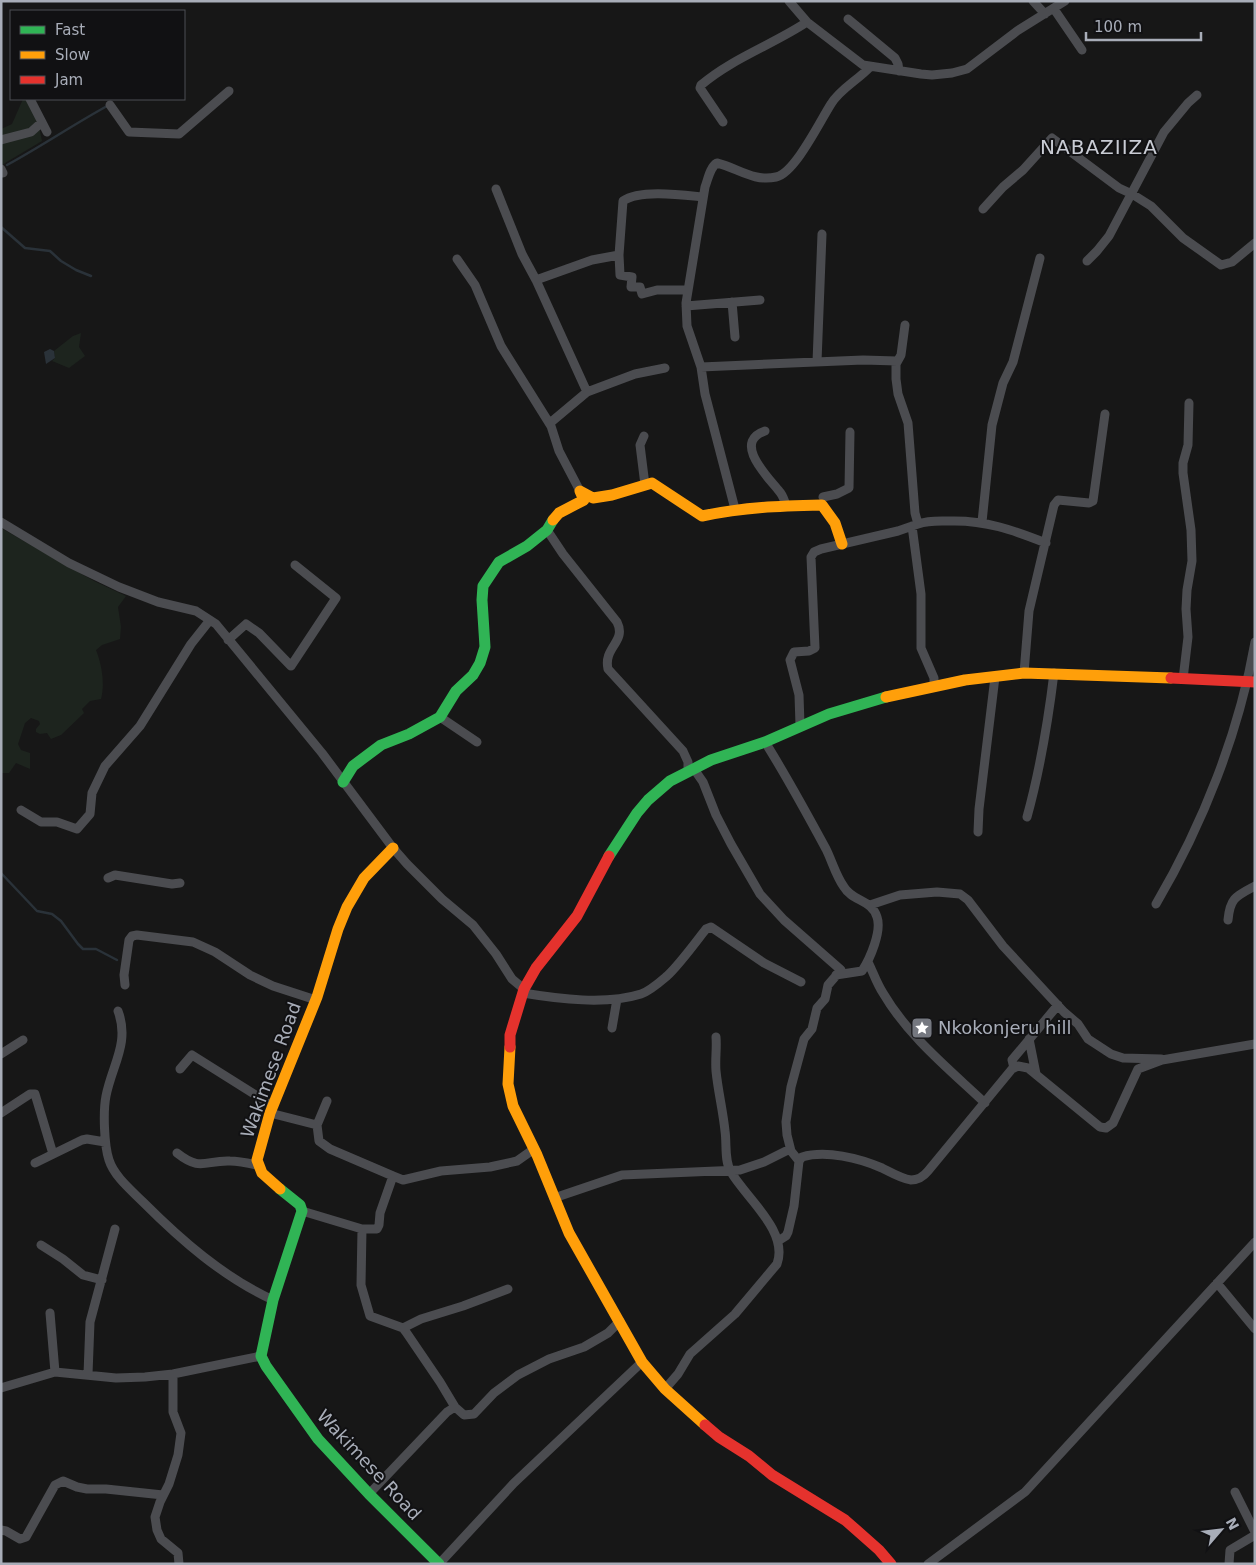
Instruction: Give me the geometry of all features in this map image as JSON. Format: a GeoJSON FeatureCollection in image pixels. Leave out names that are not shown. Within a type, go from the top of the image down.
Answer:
{"type":"FeatureCollection","features":[{"type":"Feature","properties":{"kind":"street"},"geometry":{"type":"LineString","coordinates":[[789,1],[807,22],[856,61],[870,67],[932,75],[960,72],[1017,31],[1065,1]]}},
{"type":"Feature","properties":{"kind":"street"},"geometry":{"type":"LineString","coordinates":[[1033,1],[1050,11],[1082,50]]}},
{"type":"Feature","properties":{"kind":"street"},"geometry":{"type":"LineString","coordinates":[[848,18],[895,58],[898,64],[898,71]]}},
{"type":"Feature","properties":{"kind":"street"},"geometry":{"type":"LineString","coordinates":[[722,122],[700,91],[701,85],[724,67],[776,42],[807,22]]}},
{"type":"Feature","properties":{"kind":"street"},"geometry":{"type":"LineString","coordinates":[[734,509],[705,394],[701,367],[687,326],[686,306],[688,290],[703,197],[711,170],[719,162],[754,178],[771,178],[783,175],[805,146],[831,104],[870,67]]}},
{"type":"Feature","properties":{"kind":"street"},"geometry":{"type":"LineString","coordinates":[[110,105],[129,132],[179,134],[229,91]]}},
{"type":"Feature","properties":{"kind":"street"},"geometry":{"type":"LineString","coordinates":[[1087,261],[1109,236],[1164,132],[1198,95]]}},
{"type":"Feature","properties":{"kind":"street"},"geometry":{"type":"LineString","coordinates":[[31,100],[47,132]]}},
{"type":"Feature","properties":{"kind":"street"},"geometry":{"type":"LineString","coordinates":[[1,140],[31,132],[42,122]]}},
{"type":"Feature","properties":{"kind":"street"},"geometry":{"type":"LineString","coordinates":[[983,209],[1003,186],[1023,170],[1052,138],[1119,188],[1151,206],[1196,248],[1221,265],[1232,262],[1255,243]]}},
{"type":"Feature","properties":{"kind":"street"},"geometry":{"type":"LineString","coordinates":[[496,189],[522,254],[536,280],[587,392]]}},
{"type":"Feature","properties":{"kind":"street"},"geometry":{"type":"LineString","coordinates":[[688,290],[657,290],[642,294],[640,287],[631,288],[632,278],[620,275],[619,255],[623,200],[629,197],[667,193],[703,197]]}},
{"type":"Feature","properties":{"kind":"street"},"geometry":{"type":"LineString","coordinates":[[817,362],[822,234]]}},
{"type":"Feature","properties":{"kind":"street"},"geometry":{"type":"LineString","coordinates":[[536,280],[583,262],[619,255]]}},
{"type":"Feature","properties":{"kind":"street"},"geometry":{"type":"LineString","coordinates":[[343,782],[353,766],[380,745],[409,734],[440,717],[456,691],[473,675],[480,663],[484,647],[483,586],[499,562],[527,546],[547,530],[555,516],[575,503],[584,500],[559,451],[550,423],[501,346],[475,285],[457,258]]}},
{"type":"Feature","properties":{"kind":"street"},"geometry":{"type":"LineString","coordinates":[[982,522],[992,425],[1003,383],[1013,362],[1040,258]]}},
{"type":"Feature","properties":{"kind":"street"},"geometry":{"type":"LineString","coordinates":[[686,306],[760,300]]}},
{"type":"Feature","properties":{"kind":"street"},"geometry":{"type":"LineString","coordinates":[[732,302],[735,337]]}},
{"type":"Feature","properties":{"kind":"street"},"geometry":{"type":"LineString","coordinates":[[905,324],[901,355],[895,368],[898,394],[908,423],[921,594],[921,648],[934,678],[934,686]]}},
{"type":"Feature","properties":{"kind":"street"},"geometry":{"type":"LineString","coordinates":[[701,367],[863,360],[898,361]]}},
{"type":"Feature","properties":{"kind":"street"},"geometry":{"type":"LineString","coordinates":[[550,423],[587,392],[635,374],[665,368]]}},
{"type":"Feature","properties":{"kind":"street"},"geometry":{"type":"LineString","coordinates":[[1183,679],[1188,636],[1187,590],[1192,561],[1191,530],[1183,473],[1183,463],[1188,445],[1189,403]]}},
{"type":"Feature","properties":{"kind":"street"},"geometry":{"type":"LineString","coordinates":[[1024,674],[1029,611],[1056,501],[1089,503],[1093,501],[1106,414]]}},
{"type":"Feature","properties":{"kind":"street"},"geometry":{"type":"LineString","coordinates":[[765,431],[757,434],[754,438],[752,450],[762,471],[780,492],[786,505]]}},
{"type":"Feature","properties":{"kind":"street"},"geometry":{"type":"LineString","coordinates":[[823,497],[837,494],[849,488],[850,432]]}},
{"type":"Feature","properties":{"kind":"street"},"geometry":{"type":"LineString","coordinates":[[644,436],[640,445],[645,485]]}},
{"type":"Feature","properties":{"kind":"street"},"geometry":{"type":"LineString","coordinates":[[580,491],[593,498],[654,484],[702,516],[734,509],[786,505],[822,505],[830,514],[840,534],[842,544]]}},
{"type":"Feature","properties":{"kind":"street"},"geometry":{"type":"LineString","coordinates":[[800,725],[798,695],[790,660],[794,652],[809,651],[816,648],[811,557],[816,551],[932,521],[982,522],[1021,533],[1046,543]]}},
{"type":"Feature","properties":{"kind":"street"},"geometry":{"type":"LineString","coordinates":[[1,522],[69,563],[119,587],[158,602],[196,611],[210,620],[287,708],[392,848],[442,899],[473,925],[496,954],[512,979],[524,991],[554,998],[617,999],[643,993],[668,976],[706,929],[711,927],[764,963],[800,982]]}},
{"type":"Feature","properties":{"kind":"street"},"geometry":{"type":"LineString","coordinates":[[547,530],[563,554],[620,628],[619,637],[609,653],[608,669],[683,751],[691,771],[703,782],[730,844],[760,894],[784,920],[841,970],[828,985],[825,999],[818,1008],[812,1028],[804,1039],[791,1087],[786,1122],[790,1149],[799,1161]]}},
{"type":"Feature","properties":{"kind":"street"},"geometry":{"type":"LineString","coordinates":[[228,640],[246,624],[259,633],[291,666],[336,598],[296,565]]}},
{"type":"Feature","properties":{"kind":"street"},"geometry":{"type":"LineString","coordinates":[[21,810],[41,822],[57,822],[77,829],[90,814],[92,793],[105,766],[140,726],[191,644],[210,620]]}},
{"type":"Feature","properties":{"kind":"street"},"geometry":{"type":"LineString","coordinates":[[1156,904],[1176,870],[1211,791],[1251,682],[1255,642]]}},
{"type":"Feature","properties":{"kind":"street"},"geometry":{"type":"LineString","coordinates":[[1027,817],[1035,787],[1048,718],[1054,673]]}},
{"type":"Feature","properties":{"kind":"street"},"geometry":{"type":"LineString","coordinates":[[891,1564],[879,1550],[845,1520],[772,1475],[749,1456],[719,1437],[665,1389],[642,1362],[569,1233],[534,1149],[513,1106],[508,1084],[510,1035],[524,991],[536,968],[577,916],[593,889],[608,857],[637,813],[658,790],[670,781],[711,760],[765,742],[800,725],[873,700],[965,680],[1054,673],[1251,682]]}},
{"type":"Feature","properties":{"kind":"street"},"geometry":{"type":"LineString","coordinates":[[978,832],[979,809],[995,677]]}},
{"type":"Feature","properties":{"kind":"street"},"geometry":{"type":"LineString","coordinates":[[440,717],[477,742]]}},
{"type":"Feature","properties":{"kind":"street"},"geometry":{"type":"LineString","coordinates":[[765,742],[792,785],[844,887],[849,893],[870,905],[877,916],[879,927],[868,962],[862,971],[836,975]]}},
{"type":"Feature","properties":{"kind":"street","name":"Wakimese Road"},"geometry":{"type":"LineString","coordinates":[[302,1212],[300,1205],[264,1175],[257,1160],[272,1110],[316,1000],[338,930],[364,878],[392,848]]}},
{"type":"Feature","properties":{"kind":"street"},"geometry":{"type":"LineString","coordinates":[[108,878],[115,875],[172,884],[180,883]]}},
{"type":"Feature","properties":{"kind":"street"},"geometry":{"type":"LineString","coordinates":[[1228,920],[1233,900],[1239,894],[1255,886]]}},
{"type":"Feature","properties":{"kind":"street"},"geometry":{"type":"LineString","coordinates":[[870,905],[900,894],[937,892],[960,894],[968,900],[1003,946],[1078,1024],[1088,1039],[1111,1054],[1123,1058],[1170,1059]]}},
{"type":"Feature","properties":{"kind":"street"},"geometry":{"type":"LineString","coordinates":[[125,985],[124,975],[130,940],[132,936],[137,935],[194,942],[273,986],[316,1000]]}},
{"type":"Feature","properties":{"kind":"street"},"geometry":{"type":"LineString","coordinates":[[868,962],[882,992],[903,1021],[919,1040],[985,1103]]}},
{"type":"Feature","properties":{"kind":"street"},"geometry":{"type":"LineString","coordinates":[[612,1028],[617,999]]}},
{"type":"Feature","properties":{"kind":"street"},"geometry":{"type":"LineString","coordinates":[[1014,1068],[1012,1060],[1058,1004]]}},
{"type":"Feature","properties":{"kind":"street"},"geometry":{"type":"LineString","coordinates":[[118,1011],[124,1032],[106,1096],[105,1142],[109,1162],[128,1188],[171,1230],[218,1268],[250,1289],[273,1300]]}},
{"type":"Feature","properties":{"kind":"street"},"geometry":{"type":"LineString","coordinates":[[665,1389],[678,1374],[690,1354],[735,1314],[777,1264],[780,1252],[778,1241],[761,1211],[730,1172],[716,1072],[716,1037]]}},
{"type":"Feature","properties":{"kind":"street"},"geometry":{"type":"LineString","coordinates":[[1029,1039],[1036,1074]]}},
{"type":"Feature","properties":{"kind":"street"},"geometry":{"type":"LineString","coordinates":[[1,1054],[23,1040]]}},
{"type":"Feature","properties":{"kind":"street"},"geometry":{"type":"LineString","coordinates":[[778,1241],[786,1236],[788,1232],[794,1206],[799,1161],[802,1156],[846,1156],[864,1160],[909,1180],[924,1176],[1014,1068],[1022,1066],[1028,1068],[1100,1127],[1106,1128],[1113,1123],[1138,1069],[1170,1059],[1255,1044]]}},
{"type":"Feature","properties":{"kind":"street"},"geometry":{"type":"LineString","coordinates":[[180,1069],[192,1055],[272,1110],[317,1126]]}},
{"type":"Feature","properties":{"kind":"street"},"geometry":{"type":"LineString","coordinates":[[1,1113],[30,1094],[35,1094],[53,1154]]}},
{"type":"Feature","properties":{"kind":"street"},"geometry":{"type":"LineString","coordinates":[[327,1102],[317,1126],[318,1138],[322,1144],[403,1180],[441,1171],[490,1167],[516,1161],[534,1149]]}},
{"type":"Feature","properties":{"kind":"street"},"geometry":{"type":"LineString","coordinates":[[36,1163],[86,1139],[105,1142]]}},
{"type":"Feature","properties":{"kind":"street"},"geometry":{"type":"LineString","coordinates":[[554,1198],[622,1175],[730,1172],[764,1162],[790,1149]]}},
{"type":"Feature","properties":{"kind":"street"},"geometry":{"type":"LineString","coordinates":[[177,1153],[188,1162],[206,1164],[229,1161],[258,1165]]}},
{"type":"Feature","properties":{"kind":"street"},"geometry":{"type":"LineString","coordinates":[[1,1388],[55,1372],[124,1378],[173,1374],[261,1356],[273,1300],[302,1212],[362,1228],[377,1229],[380,1213],[394,1176]]}},
{"type":"Feature","properties":{"kind":"street"},"geometry":{"type":"LineString","coordinates":[[362,1228],[361,1285],[370,1316],[403,1328],[456,1408],[464,1415],[474,1414],[494,1393],[518,1375],[549,1359],[584,1347],[608,1333],[620,1321]]}},
{"type":"Feature","properties":{"kind":"street"},"geometry":{"type":"LineString","coordinates":[[88,1374],[90,1322],[116,1229]]}},
{"type":"Feature","properties":{"kind":"street"},"geometry":{"type":"LineString","coordinates":[[41,1245],[84,1275],[102,1280]]}},
{"type":"Feature","properties":{"kind":"street"},"geometry":{"type":"LineString","coordinates":[[928,1564],[1025,1492],[1253,1247]]}},
{"type":"Feature","properties":{"kind":"street"},"geometry":{"type":"LineString","coordinates":[[1217,1284],[1255,1329]]}},
{"type":"Feature","properties":{"kind":"street"},"geometry":{"type":"LineString","coordinates":[[403,1328],[421,1318],[463,1306],[508,1289]]}},
{"type":"Feature","properties":{"kind":"street"},"geometry":{"type":"LineString","coordinates":[[50,1313],[55,1372]]}},
{"type":"Feature","properties":{"kind":"street","name":"Wakimese Road"},"geometry":{"type":"LineString","coordinates":[[261,1356],[266,1366],[318,1439],[369,1494],[439,1564]]}},
{"type":"Feature","properties":{"kind":"street"},"geometry":{"type":"LineString","coordinates":[[439,1564],[514,1482],[642,1362]]}},
{"type":"Feature","properties":{"kind":"street"},"geometry":{"type":"LineString","coordinates":[[173,1374],[173,1412],[181,1433],[178,1455],[169,1484],[155,1516],[156,1530],[161,1539],[178,1553],[179,1564]]}},
{"type":"Feature","properties":{"kind":"street"},"geometry":{"type":"LineString","coordinates":[[369,1494],[447,1412],[456,1408]]}},
{"type":"Feature","properties":{"kind":"street"},"geometry":{"type":"LineString","coordinates":[[1,1530],[20,1539],[26,1537],[55,1485],[63,1481],[87,1489],[163,1495]]}},
{"type":"Feature","properties":{"kind":"street"},"geometry":{"type":"LineString","coordinates":[[1229,1564],[1230,1550],[1255,1533],[1235,1492]]}},
{"type":"Feature","properties":{"kind":"shaded area"},"geometry":{"type":"Polygon","coordinates":[[[23,100],[34,102],[42,141],[1,167],[1,129],[12,124],[23,100]]]}},
{"type":"Feature","properties":{"kind":"shaded area"},"geometry":{"type":"Polygon","coordinates":[[[81,333],[79,347],[85,356],[69,368],[52,361],[55,358],[54,351],[73,336],[81,333]]]}},
{"type":"Feature","properties":{"kind":"shaded area"},"geometry":{"type":"Polygon","coordinates":[[[50,349],[54,351],[55,358],[46,364],[44,352],[50,349]]]}},
{"type":"Feature","properties":{"kind":"shaded area"},"geometry":{"type":"Polygon","coordinates":[[[1,528],[94,581],[126,596],[118,607],[121,627],[120,639],[102,645],[96,650],[102,674],[103,687],[101,699],[90,701],[82,709],[84,713],[61,735],[51,739],[47,733],[40,734],[36,732],[40,724],[39,721],[31,718],[25,723],[18,744],[21,750],[30,753],[30,769],[16,763],[9,773],[1,773],[1,528]]]}},
{"type":"Feature","properties":{"kind":"waterway"},"geometry":{"type":"LineString","coordinates":[[7,165],[109,105]]}},
{"type":"Feature","properties":{"kind":"waterway"},"geometry":{"type":"LineString","coordinates":[[1,227],[25,248],[50,251],[61,261],[91,276]]}},
{"type":"Feature","properties":{"kind":"waterway"},"geometry":{"type":"LineString","coordinates":[[1,873],[37,911],[52,914],[61,921],[83,949],[96,949],[117,960]]}},
{"type":"Feature","properties":{"kind":"traffic: fast"},"geometry":{"type":"LineString","coordinates":[[343,782],[353,766],[381,745],[409,734],[440,717],[456,691],[473,675],[480,663],[485,647],[483,586],[499,562],[527,546],[547,530],[553,520]]}},
{"type":"Feature","properties":{"kind":"traffic: fast"},"geometry":{"type":"LineString","coordinates":[[609,856],[637,813],[648,800],[670,781],[711,760],[765,742],[829,714],[886,697]]}},
{"type":"Feature","properties":{"kind":"traffic: fast"},"geometry":{"type":"LineString","coordinates":[[280,1189],[300,1205],[302,1211],[273,1300],[261,1356],[266,1366],[318,1439],[369,1494],[439,1564]]}},
{"type":"Feature","properties":{"kind":"traffic: slow"},"geometry":{"type":"LineString","coordinates":[[553,520],[559,513],[584,500],[580,491],[593,498],[612,495],[652,483],[702,516],[762,508],[822,505],[835,523],[842,544]]}},
{"type":"Feature","properties":{"kind":"traffic: slow"},"geometry":{"type":"LineString","coordinates":[[886,697],[965,680],[1024,673],[1171,678]]}},
{"type":"Feature","properties":{"kind":"traffic: slow"},"geometry":{"type":"LineString","coordinates":[[280,1189],[262,1173],[257,1160],[270,1113],[317,997],[338,929],[347,907],[364,878],[393,848]]}},
{"type":"Feature","properties":{"kind":"traffic: slow"},"geometry":{"type":"LineString","coordinates":[[510,1047],[508,1084],[513,1106],[537,1155],[569,1233],[642,1362],[665,1389],[705,1425]]}},
{"type":"Feature","properties":{"kind":"traffic: jam"},"geometry":{"type":"LineString","coordinates":[[1171,678],[1255,682]]}},
{"type":"Feature","properties":{"kind":"traffic: jam"},"geometry":{"type":"LineString","coordinates":[[510,1047],[510,1035],[524,989],[536,968],[577,916],[609,856]]}},
{"type":"Feature","properties":{"kind":"traffic: jam"},"geometry":{"type":"LineString","coordinates":[[705,1425],[772,1475],[845,1520],[879,1550],[891,1564]]}},
{"type":"Feature","properties":{"kind":"place","name":"Nkokonjeru hill"},"geometry":{"type":"Point","coordinates":[922,1028]}},
{"type":"Feature","properties":{"kind":"district","name":"NABAZIIZA"},"geometry":{"type":"Point","coordinates":[1099,147]}}]}
